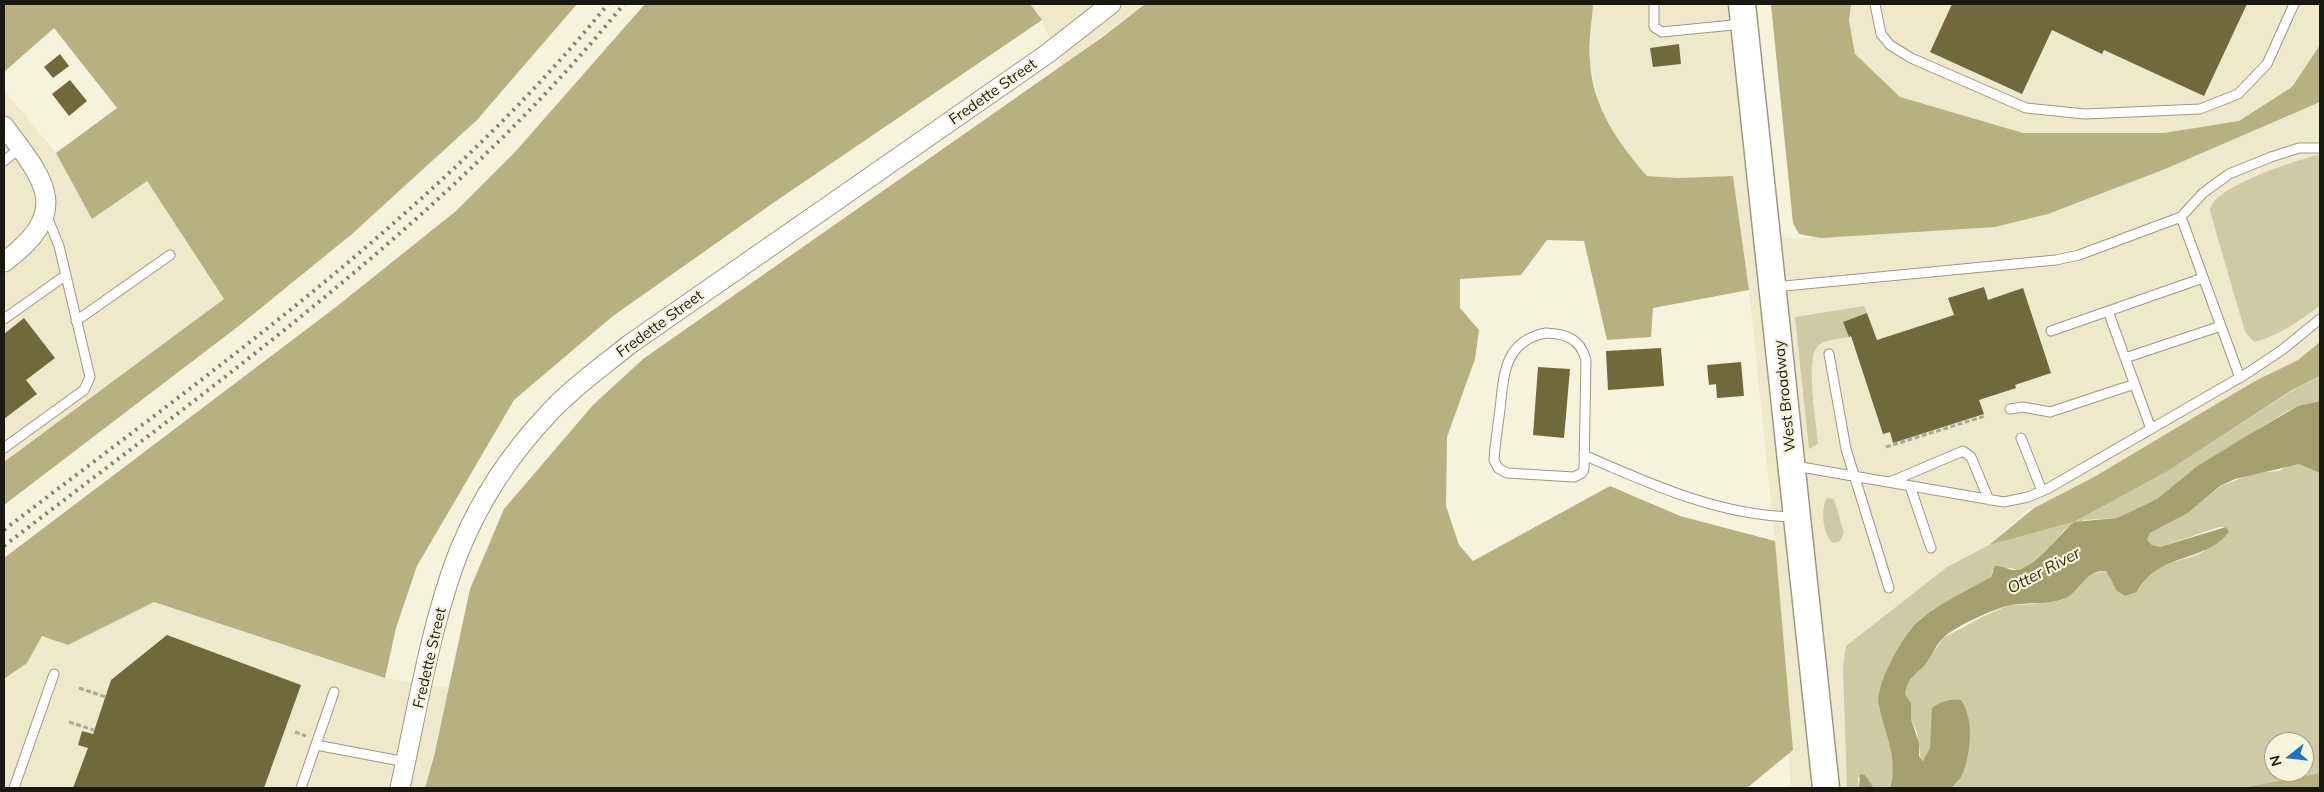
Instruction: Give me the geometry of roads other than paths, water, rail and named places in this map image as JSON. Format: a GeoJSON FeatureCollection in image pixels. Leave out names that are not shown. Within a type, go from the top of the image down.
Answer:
{"type":"FeatureCollection","features":[{"type":"Feature","properties":{"kind":"main road","name":"West Broadway"},"geometry":{"type":"LineString","coordinates":[[1743,14],[1774,287],[1826,788]]}},
{"type":"Feature","properties":{"kind":"street","name":"Fredette Street"},"geometry":{"type":"LineString","coordinates":[[400,788],[435,634],[460,549],[471,524],[498,477],[532,432],[551,411],[576,387],[630,344],[1047,54],[1112,4]]}},
{"type":"Feature","properties":{"kind":"street"},"geometry":{"type":"LineString","coordinates":[[4,126],[42,181],[46,202],[45,212],[34,234],[4,262]]}},
{"type":"Feature","properties":{"kind":"lane"},"geometry":{"type":"LineString","coordinates":[[1654,4],[1654,27],[1662,32],[1743,14]]}},
{"type":"Feature","properties":{"kind":"lane"},"geometry":{"type":"LineString","coordinates":[[1875,4],[1881,34],[1890,44],[1911,58],[2026,108],[2085,114],[2200,109],[2238,94],[2267,64],[2294,4]]}},
{"type":"Feature","properties":{"kind":"lane"},"geometry":{"type":"LineString","coordinates":[[1774,287],[2056,260],[2079,255],[2181,217],[2203,193],[2229,174],[2271,157],[2320,141]]}},
{"type":"Feature","properties":{"kind":"lane"},"geometry":{"type":"LineString","coordinates":[[4,161],[20,148]]}},
{"type":"Feature","properties":{"kind":"lane"},"geometry":{"type":"LineString","coordinates":[[2299,148],[2320,148]]}},
{"type":"Feature","properties":{"kind":"lane"},"geometry":{"type":"LineString","coordinates":[[4,448],[87,385],[90,377],[59,246],[45,212]]}},
{"type":"Feature","properties":{"kind":"lane"},"geometry":{"type":"LineString","coordinates":[[2181,217],[2240,378]]}},
{"type":"Feature","properties":{"kind":"lane"},"geometry":{"type":"LineString","coordinates":[[76,321],[170,256]]}},
{"type":"Feature","properties":{"kind":"lane"},"geometry":{"type":"LineString","coordinates":[[4,319],[66,276]]}},
{"type":"Feature","properties":{"kind":"lane"},"geometry":{"type":"LineString","coordinates":[[2051,331],[2203,278]]}},
{"type":"Feature","properties":{"kind":"lane"},"geometry":{"type":"LineString","coordinates":[[2108,311],[2151,429]]}},
{"type":"Feature","properties":{"kind":"lane"},"geometry":{"type":"LineString","coordinates":[[1792,465],[1988,500],[2004,502],[2028,497],[2042,491],[2240,378],[2282,350],[2320,319]]}},
{"type":"Feature","properties":{"kind":"lane"},"geometry":{"type":"LineString","coordinates":[[2125,358],[2221,326]]}},
{"type":"Feature","properties":{"kind":"lane"},"geometry":{"type":"LineString","coordinates":[[1546,332],[1563,334],[1571,337],[1583,350],[1587,367],[1584,455],[1582,473],[1570,477],[1507,473],[1496,465],[1494,455],[1503,376],[1509,358],[1525,339],[1546,332]]}},
{"type":"Feature","properties":{"kind":"lane"},"geometry":{"type":"LineString","coordinates":[[1829,354],[1853,476],[1888,588]]}},
{"type":"Feature","properties":{"kind":"lane"},"geometry":{"type":"LineString","coordinates":[[2010,409],[2023,407],[2050,412],[2135,384]]}},
{"type":"Feature","properties":{"kind":"lane"},"geometry":{"type":"LineString","coordinates":[[2021,438],[2042,491]]}},
{"type":"Feature","properties":{"kind":"lane"},"geometry":{"type":"LineString","coordinates":[[1890,482],[1964,451],[1971,457],[1988,500]]}},
{"type":"Feature","properties":{"kind":"lane"},"geometry":{"type":"LineString","coordinates":[[1584,455],[1699,501],[1748,514],[1798,517]]}},
{"type":"Feature","properties":{"kind":"lane"},"geometry":{"type":"LineString","coordinates":[[1910,486],[1931,548]]}},
{"type":"Feature","properties":{"kind":"lane"},"geometry":{"type":"LineString","coordinates":[[14,788],[54,674]]}},
{"type":"Feature","properties":{"kind":"lane"},"geometry":{"type":"LineString","coordinates":[[301,788],[334,692]]}},
{"type":"Feature","properties":{"kind":"lane"},"geometry":{"type":"LineString","coordinates":[[316,745],[406,762]]}},
{"type":"Feature","properties":{"kind":"water","name":"Otter River"},"geometry":{"type":"Polygon","coordinates":[[[2320,401],[2320,473],[2299,464],[2235,479],[2220,486],[2188,513],[2150,533],[2147,540],[2152,545],[2160,547],[2226,527],[2229,532],[2219,542],[2157,570],[2146,579],[2137,592],[2125,596],[2117,591],[2106,571],[2099,571],[2087,577],[2069,596],[2063,599],[2004,607],[1985,614],[1947,634],[1924,666],[1911,678],[1905,694],[1911,703],[1911,719],[1919,743],[1919,756],[1923,761],[1930,748],[1932,708],[1945,701],[1961,700],[1968,716],[1970,735],[1966,765],[1963,773],[1951,788],[1890,788],[1893,767],[1892,757],[1879,706],[1879,697],[1881,685],[1892,659],[1914,625],[1946,602],[1991,577],[1995,566],[2011,570],[2024,568],[2039,557],[2074,522],[2117,518],[2157,499],[2196,467],[2243,438],[2298,406],[2320,401]]]}},
{"type":"Feature","properties":{"kind":"water"},"geometry":{"type":"Polygon","coordinates":[[[1860,774],[1865,775],[1874,788],[1859,788],[1860,774]]]}},
{"type":"Feature","properties":{"kind":"railway"},"geometry":{"type":"LineString","coordinates":[[4,530],[243,347],[322,284],[398,219],[472,151],[542,80],[608,4]]}},
{"type":"Feature","properties":{"kind":"railway"},"geometry":{"type":"LineString","coordinates":[[4,546],[250,358],[409,226],[484,155],[556,82],[624,4]]}}]}
